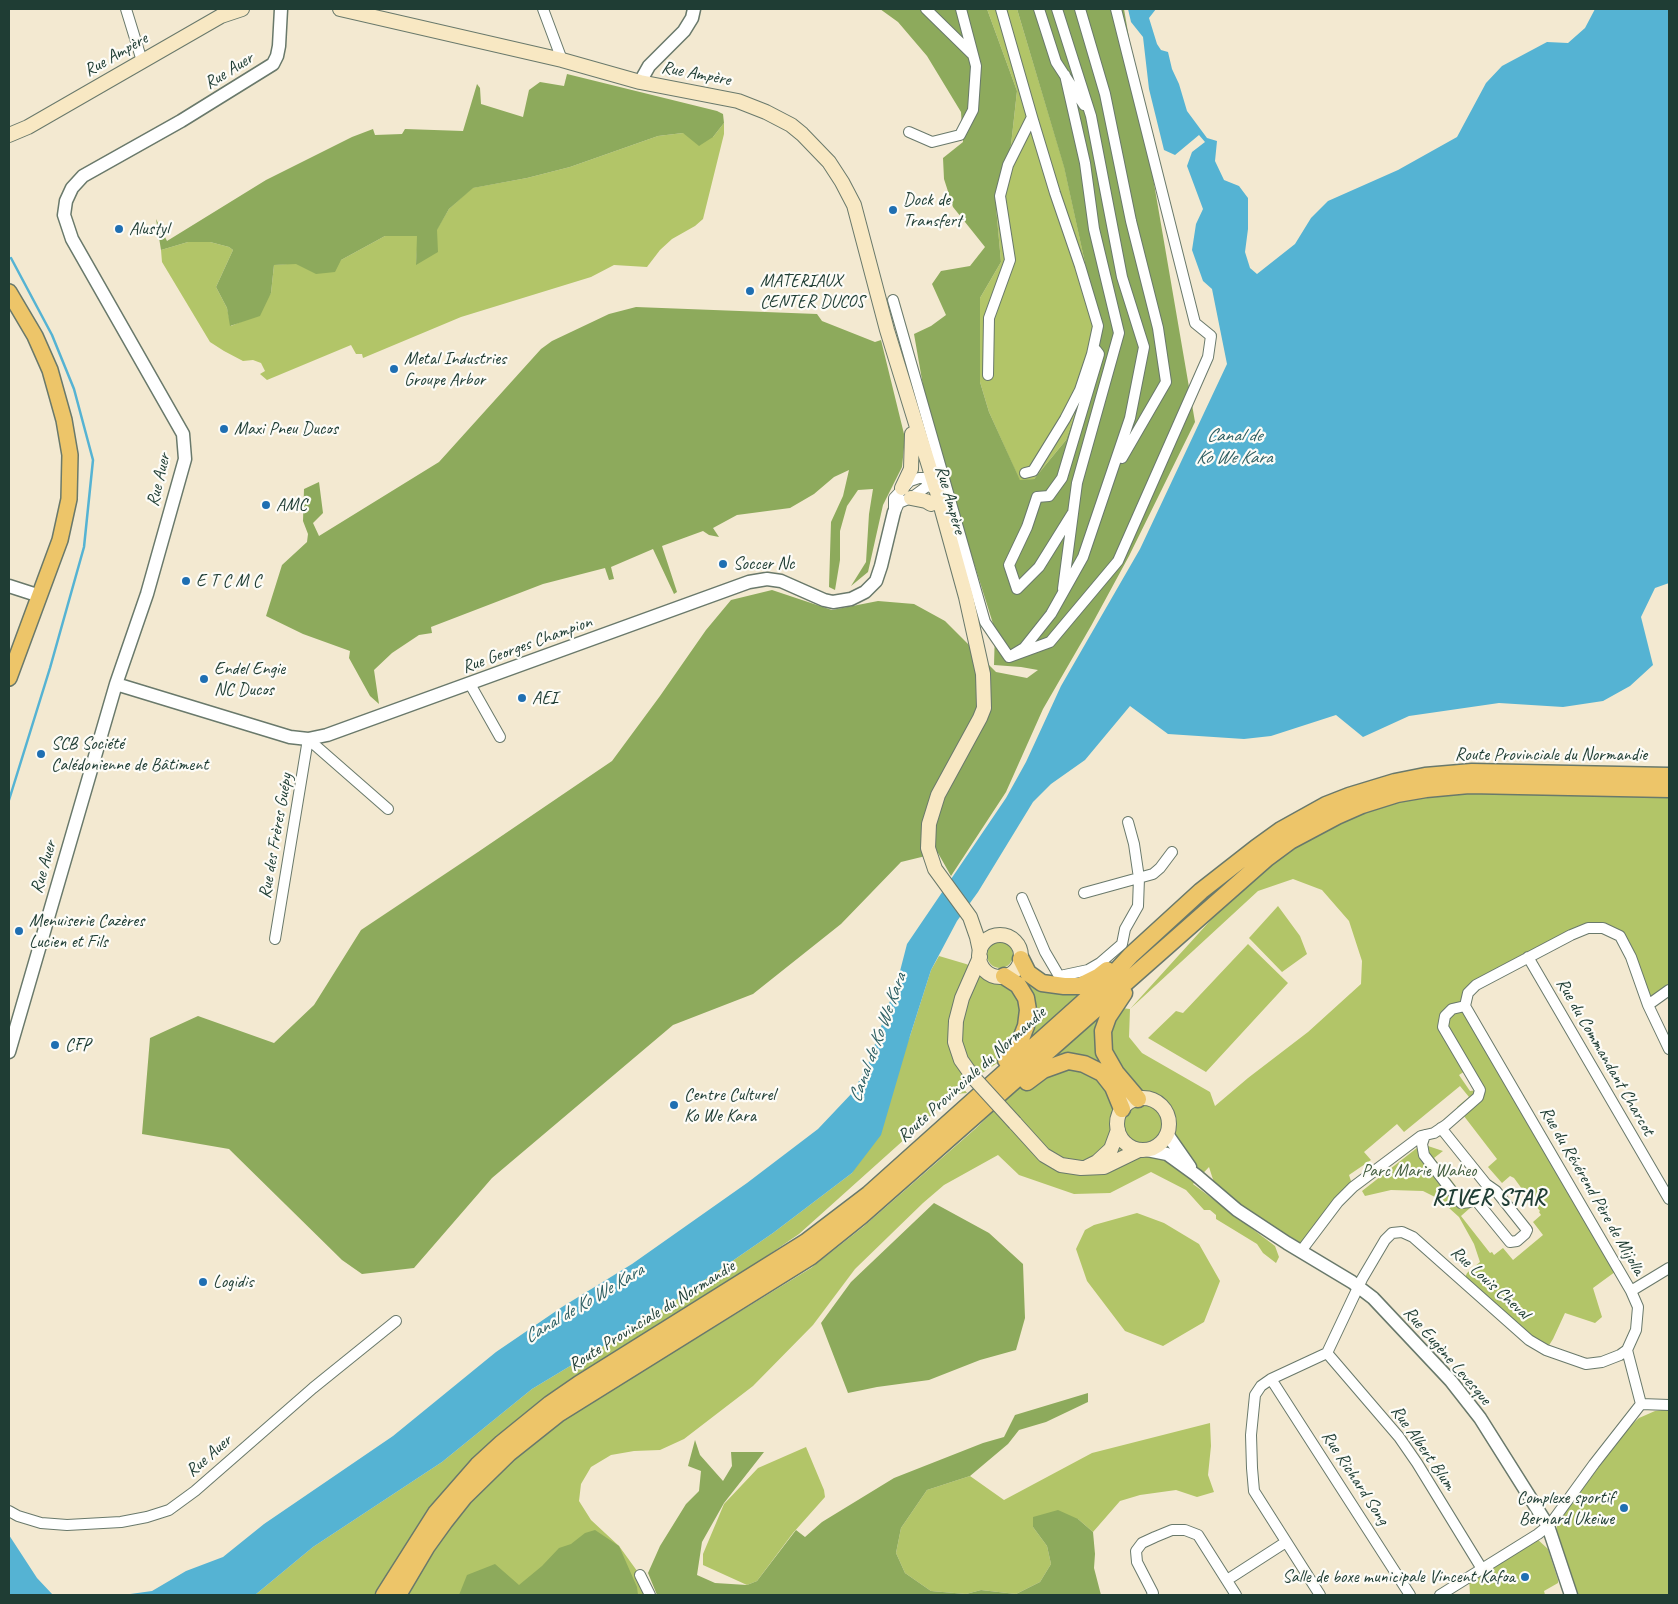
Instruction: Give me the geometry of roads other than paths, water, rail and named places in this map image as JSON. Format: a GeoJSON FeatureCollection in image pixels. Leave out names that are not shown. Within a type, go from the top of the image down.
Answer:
{"type":"FeatureCollection","features":[{"type":"Feature","properties":{"kind":"highway","name":"Route Provinciale du Normandie"},"geometry":{"type":"LineString","coordinates":[[398,1595],[428,1546],[452,1513],[485,1476],[509,1453],[558,1414],[586,1395],[810,1257],[861,1216],[1108,980],[1131,955],[1201,891],[1282,830],[1326,805],[1371,788],[1425,776],[1472,772],[1669,776]]}},
{"type":"Feature","properties":{"kind":"highway","name":"Route Provinciale du Normandie"},"geometry":{"type":"LineString","coordinates":[[384,1595],[436,1513],[478,1465],[502,1443],[550,1404],[579,1384],[806,1242],[869,1194],[1154,958],[1267,858],[1290,841],[1362,805],[1407,792],[1469,785],[1669,789]]}},
{"type":"Feature","properties":{"kind":"highway"},"geometry":{"type":"LineString","coordinates":[[1021,959],[1028,973],[1042,983],[1062,981],[1080,986],[1098,977],[1131,955]]}},
{"type":"Feature","properties":{"kind":"highway"},"geometry":{"type":"LineString","coordinates":[[1138,1098],[1116,1073],[1104,1052],[1103,1030],[1108,1016],[1116,1003],[1154,958]]}},
{"type":"Feature","properties":{"kind":"highway"},"geometry":{"type":"LineString","coordinates":[[972,1110],[985,1080],[1017,1049],[1026,1026],[1028,1010],[1026,998],[1018,985],[999,976]]}},
{"type":"Feature","properties":{"kind":"highway"},"geometry":{"type":"LineString","coordinates":[[972,1110],[1022,1086],[1043,1070],[1068,1060],[1084,1064],[1102,1073],[1113,1087],[1122,1109]]}},
{"type":"Feature","properties":{"kind":"main road","name":"Rue Ampère"},"geometry":{"type":"LineString","coordinates":[[9,135],[28,128],[221,16],[242,9]]}},
{"type":"Feature","properties":{"kind":"main road","name":"Rue Ampère"},"geometry":{"type":"LineString","coordinates":[[340,9],[562,60],[640,82],[738,101],[766,112],[791,125],[814,144],[842,182],[854,205],[894,356],[929,464],[956,559],[983,674],[984,708],[938,795],[929,824],[928,848],[935,869],[968,914]]}},
{"type":"Feature","properties":{"kind":"main road"},"geometry":{"type":"LineString","coordinates":[[9,292],[35,336],[50,370],[64,420],[70,455],[69,499],[60,540],[9,678]]}},
{"type":"Feature","properties":{"kind":"main road","name":"Rue Ampère"},"geometry":{"type":"LineString","coordinates":[[894,356],[895,373],[927,482],[931,504],[959,598],[979,652]]}},
{"type":"Feature","properties":{"kind":"main road"},"geometry":{"type":"LineString","coordinates":[[912,434],[911,469],[906,493],[931,504]]}},
{"type":"Feature","properties":{"kind":"main road"},"geometry":{"type":"LineString","coordinates":[[962,998],[983,978],[999,976],[1015,970],[1021,959],[1017,943],[1007,936],[982,926],[968,914]]}},
{"type":"Feature","properties":{"kind":"main road"},"geometry":{"type":"LineString","coordinates":[[968,914],[977,937],[984,968],[999,976]]}},
{"type":"Feature","properties":{"kind":"main road"},"geometry":{"type":"LineString","coordinates":[[1002,935],[996,935],[985,941],[962,998],[956,1020],[955,1042],[961,1060],[972,1076],[1044,1155],[1061,1165],[1081,1168],[1104,1167],[1160,1143],[1167,1134],[1169,1122],[1167,1114],[1163,1107],[1152,1100],[1138,1098],[1132,1101],[1122,1109],[1118,1116],[1118,1130],[1111,1149],[1096,1162],[1086,1167]]}},
{"type":"Feature","properties":{"kind":"main road"},"geometry":{"type":"LineString","coordinates":[[1118,1130],[1125,1143],[1143,1150]]}},
{"type":"Feature","properties":{"kind":"street"},"geometry":{"type":"LineString","coordinates":[[126,9],[142,61]]}},
{"type":"Feature","properties":{"kind":"street","name":"Rue Auer"},"geometry":{"type":"LineString","coordinates":[[9,1052],[116,684],[146,594],[185,459],[183,434],[72,239],[64,215],[66,202],[72,188],[83,176],[181,121],[273,64],[279,46],[281,9]]}},
{"type":"Feature","properties":{"kind":"street"},"geometry":{"type":"LineString","coordinates":[[543,9],[562,60]]}},
{"type":"Feature","properties":{"kind":"street"},"geometry":{"type":"LineString","coordinates":[[640,82],[649,66],[684,31],[692,18],[694,9]]}},
{"type":"Feature","properties":{"kind":"street"},"geometry":{"type":"LineString","coordinates":[[926,9],[973,54]]}},
{"type":"Feature","properties":{"kind":"street"},"geometry":{"type":"LineString","coordinates":[[909,132],[932,142],[960,135],[973,110],[976,66],[961,9]]}},
{"type":"Feature","properties":{"kind":"street"},"geometry":{"type":"LineString","coordinates":[[1001,9],[1032,117],[1098,326],[1094,346],[1080,390],[1065,419],[1033,471],[1025,473]]}},
{"type":"Feature","properties":{"kind":"street"},"geometry":{"type":"LineString","coordinates":[[1039,9],[1056,62],[1091,116]]}},
{"type":"Feature","properties":{"kind":"street"},"geometry":{"type":"LineString","coordinates":[[1009,657],[1024,648],[1051,614],[1083,557],[1130,418],[1144,347],[1122,277],[1091,116],[1057,9]]}},
{"type":"Feature","properties":{"kind":"street"},"geometry":{"type":"LineString","coordinates":[[1080,9],[1105,94],[1131,221],[1158,328],[1166,382],[1111,476]]}},
{"type":"Feature","properties":{"kind":"street"},"geometry":{"type":"LineString","coordinates":[[1009,657],[1050,642],[1118,561],[1208,357],[1211,336],[1195,323],[1116,9]]}},
{"type":"Feature","properties":{"kind":"street"},"geometry":{"type":"LineString","coordinates":[[1062,594],[1077,483],[1118,333],[1094,228],[1085,163],[1065,75]]}},
{"type":"Feature","properties":{"kind":"street"},"geometry":{"type":"LineString","coordinates":[[988,375],[989,318],[1010,260],[1000,196],[1008,165],[1032,117]]}},
{"type":"Feature","properties":{"kind":"street"},"geometry":{"type":"LineString","coordinates":[[893,300],[985,622],[1009,657]]}},
{"type":"Feature","properties":{"kind":"street"},"geometry":{"type":"LineString","coordinates":[[1073,511],[1040,567],[1017,589],[1009,565],[1027,526],[1037,497],[1049,496],[1062,478],[1099,354],[1094,346]]}},
{"type":"Feature","properties":{"kind":"street"},"geometry":{"type":"LineString","coordinates":[[929,464],[927,482],[956,559]]}},
{"type":"Feature","properties":{"kind":"street"},"geometry":{"type":"LineString","coordinates":[[906,493],[910,481],[927,482]]}},
{"type":"Feature","properties":{"kind":"street","name":"Rue Georges Champion"},"geometry":{"type":"LineString","coordinates":[[116,684],[290,737],[308,739],[327,735],[749,582],[767,579],[781,581],[824,600],[833,602],[851,599],[865,592],[876,581],[882,566],[894,512],[894,498],[906,493]]}},
{"type":"Feature","properties":{"kind":"street"},"geometry":{"type":"LineString","coordinates":[[9,586],[40,596]]}},
{"type":"Feature","properties":{"kind":"street"},"geometry":{"type":"LineString","coordinates":[[470,684],[500,737]]}},
{"type":"Feature","properties":{"kind":"street"},"geometry":{"type":"LineString","coordinates":[[308,739],[388,808]]}},
{"type":"Feature","properties":{"kind":"street","name":"Rue des Frères Guépy"},"geometry":{"type":"LineString","coordinates":[[274,939],[308,739]]}},
{"type":"Feature","properties":{"kind":"street"},"geometry":{"type":"LineString","coordinates":[[1022,898],[1045,952],[1062,981],[1100,963],[1122,944],[1125,929],[1138,906],[1139,878],[1134,844],[1128,822]]}},
{"type":"Feature","properties":{"kind":"street"},"geometry":{"type":"LineString","coordinates":[[1084,893],[1152,874],[1160,868],[1172,852]]}},
{"type":"Feature","properties":{"kind":"street"},"geometry":{"type":"LineString","coordinates":[[1301,1251],[1338,1202],[1353,1186],[1420,1136],[1434,1133],[1478,1097],[1480,1090],[1444,1027],[1445,1016],[1452,1010],[1465,1006],[1468,993],[1476,985],[1588,928],[1603,928],[1620,936],[1631,957],[1648,1005],[1669,1049]]}},
{"type":"Feature","properties":{"kind":"street","name":"Rue du Commandant Charcot"},"geometry":{"type":"LineString","coordinates":[[1528,957],[1669,1199]]}},
{"type":"Feature","properties":{"kind":"street"},"geometry":{"type":"LineString","coordinates":[[1648,1005],[1669,990]]}},
{"type":"Feature","properties":{"kind":"street","name":"Rue du Révérend Père de Mijolla"},"geometry":{"type":"LineString","coordinates":[[1465,1006],[1631,1291],[1638,1306],[1636,1330],[1627,1350]]}},
{"type":"Feature","properties":{"kind":"street"},"geometry":{"type":"LineString","coordinates":[[1441,1128],[1527,1230],[1525,1234],[1517,1241],[1510,1242],[1479,1204],[1478,1197]]}},
{"type":"Feature","properties":{"kind":"street","name":"Rue Eugène Levesque"},"geometry":{"type":"LineString","coordinates":[[1167,1134],[1196,1175]]}},
{"type":"Feature","properties":{"kind":"street"},"geometry":{"type":"LineString","coordinates":[[1425,1135],[1422,1144],[1424,1155],[1461,1203],[1470,1202],[1490,1187]]}},
{"type":"Feature","properties":{"kind":"street","name":"Rue Eugène Levesque"},"geometry":{"type":"LineString","coordinates":[[1143,1150],[1167,1154],[1238,1210],[1359,1287],[1373,1298],[1451,1381],[1480,1418],[1548,1526],[1571,1595]]}},
{"type":"Feature","properties":{"kind":"street","name":"Rue Louis Cheval"},"geometry":{"type":"LineString","coordinates":[[1359,1287],[1385,1240],[1392,1233],[1402,1232],[1413,1237],[1529,1340],[1546,1350],[1586,1364],[1602,1362],[1627,1350]]}},
{"type":"Feature","properties":{"kind":"street"},"geometry":{"type":"LineString","coordinates":[[1631,1291],[1669,1268]]}},
{"type":"Feature","properties":{"kind":"street"},"geometry":{"type":"LineString","coordinates":[[1320,1595],[1254,1491],[1251,1435],[1255,1395],[1262,1386],[1272,1379],[1328,1353],[1359,1287]]}},
{"type":"Feature","properties":{"kind":"street","name":"Rue Auer"},"geometry":{"type":"LineString","coordinates":[[9,1511],[40,1523],[66,1525],[122,1522],[169,1510],[195,1492],[313,1388],[396,1321]]}},
{"type":"Feature","properties":{"kind":"street"},"geometry":{"type":"LineString","coordinates":[[1627,1350],[1640,1404]]}},
{"type":"Feature","properties":{"kind":"street","name":"Rue Albert Blum"},"geometry":{"type":"LineString","coordinates":[[1328,1353],[1399,1436],[1482,1569]]}},
{"type":"Feature","properties":{"kind":"street","name":"Rue Richard Song"},"geometry":{"type":"LineString","coordinates":[[1272,1379],[1410,1595]]}},
{"type":"Feature","properties":{"kind":"street"},"geometry":{"type":"LineString","coordinates":[[1440,1595],[1548,1526],[1640,1404]]}},
{"type":"Feature","properties":{"kind":"street"},"geometry":{"type":"LineString","coordinates":[[1640,1404],[1669,1405]]}},
{"type":"Feature","properties":{"kind":"street"},"geometry":{"type":"LineString","coordinates":[[1153,1595],[1137,1562],[1136,1551],[1142,1543],[1172,1530],[1185,1530],[1198,1535],[1236,1595]]}},
{"type":"Feature","properties":{"kind":"street"},"geometry":{"type":"LineString","coordinates":[[1227,1580],[1286,1542]]}},
{"type":"Feature","properties":{"kind":"street"},"geometry":{"type":"LineString","coordinates":[[640,1575],[650,1595]]}},
{"type":"Feature","properties":{"kind":"water","name":"Canal de Ko We Kara"},"geometry":{"type":"Polygon","coordinates":[[[1128,9],[1156,9],[1149,18],[1157,44],[1161,50],[1168,52],[1187,111],[1207,138],[1217,141],[1215,161],[1224,180],[1239,186],[1248,198],[1248,229],[1245,252],[1250,268],[1257,274],[1295,244],[1311,218],[1328,201],[1398,170],[1457,137],[1486,83],[1502,66],[1547,42],[1568,43],[1585,28],[1595,9],[1669,9],[1669,583],[1655,588],[1641,617],[1653,665],[1630,686],[1603,701],[1563,707],[1499,703],[1409,716],[1363,737],[1336,715],[1271,736],[1244,739],[1168,734],[1130,706],[1085,760],[1051,784],[1033,802],[978,892],[957,921],[931,970],[881,1135],[852,1173],[773,1233],[648,1319],[532,1389],[442,1462],[313,1547],[255,1595],[123,1595],[152,1591],[186,1571],[223,1557],[264,1524],[393,1436],[496,1352],[562,1307],[632,1264],[747,1183],[818,1129],[853,1092],[868,1064],[899,975],[907,944],[1006,798],[1026,762],[1061,686],[1140,549],[1227,364],[1212,289],[1203,281],[1192,250],[1196,224],[1203,209],[1187,166],[1192,152],[1205,142],[1199,135],[1175,155],[1164,150],[1149,89],[1143,37],[1131,22],[1128,9]]]}},
{"type":"Feature","properties":{"kind":"water"},"geometry":{"type":"Polygon","coordinates":[[[9,1535],[37,1578],[53,1595],[9,1595],[9,1535]]]}},
{"type":"Feature","properties":{"kind":"waterway"},"geometry":{"type":"LineString","coordinates":[[9,800],[50,668],[84,547],[93,460],[74,389],[52,335],[11,258]]}},
{"type":"Feature","properties":{"kind":"place","name":"Dock de Transfert"},"geometry":{"type":"Point","coordinates":[893,210]}},
{"type":"Feature","properties":{"kind":"place","name":"Alustyl"},"geometry":{"type":"Point","coordinates":[119,229]}},
{"type":"Feature","properties":{"kind":"place","name":"MATERIAUX CENTER DUCOS"},"geometry":{"type":"Point","coordinates":[750,291]}},
{"type":"Feature","properties":{"kind":"place","name":"Metal Industries Groupe Arbor"},"geometry":{"type":"Point","coordinates":[394,369]}},
{"type":"Feature","properties":{"kind":"place","name":"Maxi Pneu Ducos"},"geometry":{"type":"Point","coordinates":[224,429]}},
{"type":"Feature","properties":{"kind":"place","name":"AMC"},"geometry":{"type":"Point","coordinates":[266,505]}},
{"type":"Feature","properties":{"kind":"place","name":"Soccer Nc"},"geometry":{"type":"Point","coordinates":[723,564]}},
{"type":"Feature","properties":{"kind":"place","name":"E T C M C"},"geometry":{"type":"Point","coordinates":[186,581]}},
{"type":"Feature","properties":{"kind":"place","name":"Endel Engie NC Ducos"},"geometry":{"type":"Point","coordinates":[204,679]}},
{"type":"Feature","properties":{"kind":"place","name":"AEI"},"geometry":{"type":"Point","coordinates":[522,698]}},
{"type":"Feature","properties":{"kind":"place","name":"SCB Société Calédonienne de Bâtiment"},"geometry":{"type":"Point","coordinates":[41,754]}},
{"type":"Feature","properties":{"kind":"place","name":"Menuiserie Cazères Lucien et Fils"},"geometry":{"type":"Point","coordinates":[19,931]}},
{"type":"Feature","properties":{"kind":"place","name":"CFP"},"geometry":{"type":"Point","coordinates":[55,1045]}},
{"type":"Feature","properties":{"kind":"place","name":"Centre Culturel Ko We Kara"},"geometry":{"type":"Point","coordinates":[674,1105]}},
{"type":"Feature","properties":{"kind":"place","name":"Logidis"},"geometry":{"type":"Point","coordinates":[203,1282]}},
{"type":"Feature","properties":{"kind":"place","name":"Complexe sportif Bernard Ukeiwe"},"geometry":{"type":"Point","coordinates":[1624,1508]}},
{"type":"Feature","properties":{"kind":"place","name":"Salle de boxe municipale Vincent Kafoa"},"geometry":{"type":"Point","coordinates":[1525,1577]}},
{"type":"Feature","properties":{"kind":"district","name":"RIVER STAR"},"geometry":{"type":"Point","coordinates":[1489,1199]}},
{"type":"Feature","properties":{"kind":"park label","name":"Parc Marie Waheo"},"geometry":{"type":"Point","coordinates":[1419,1171]}}]}
